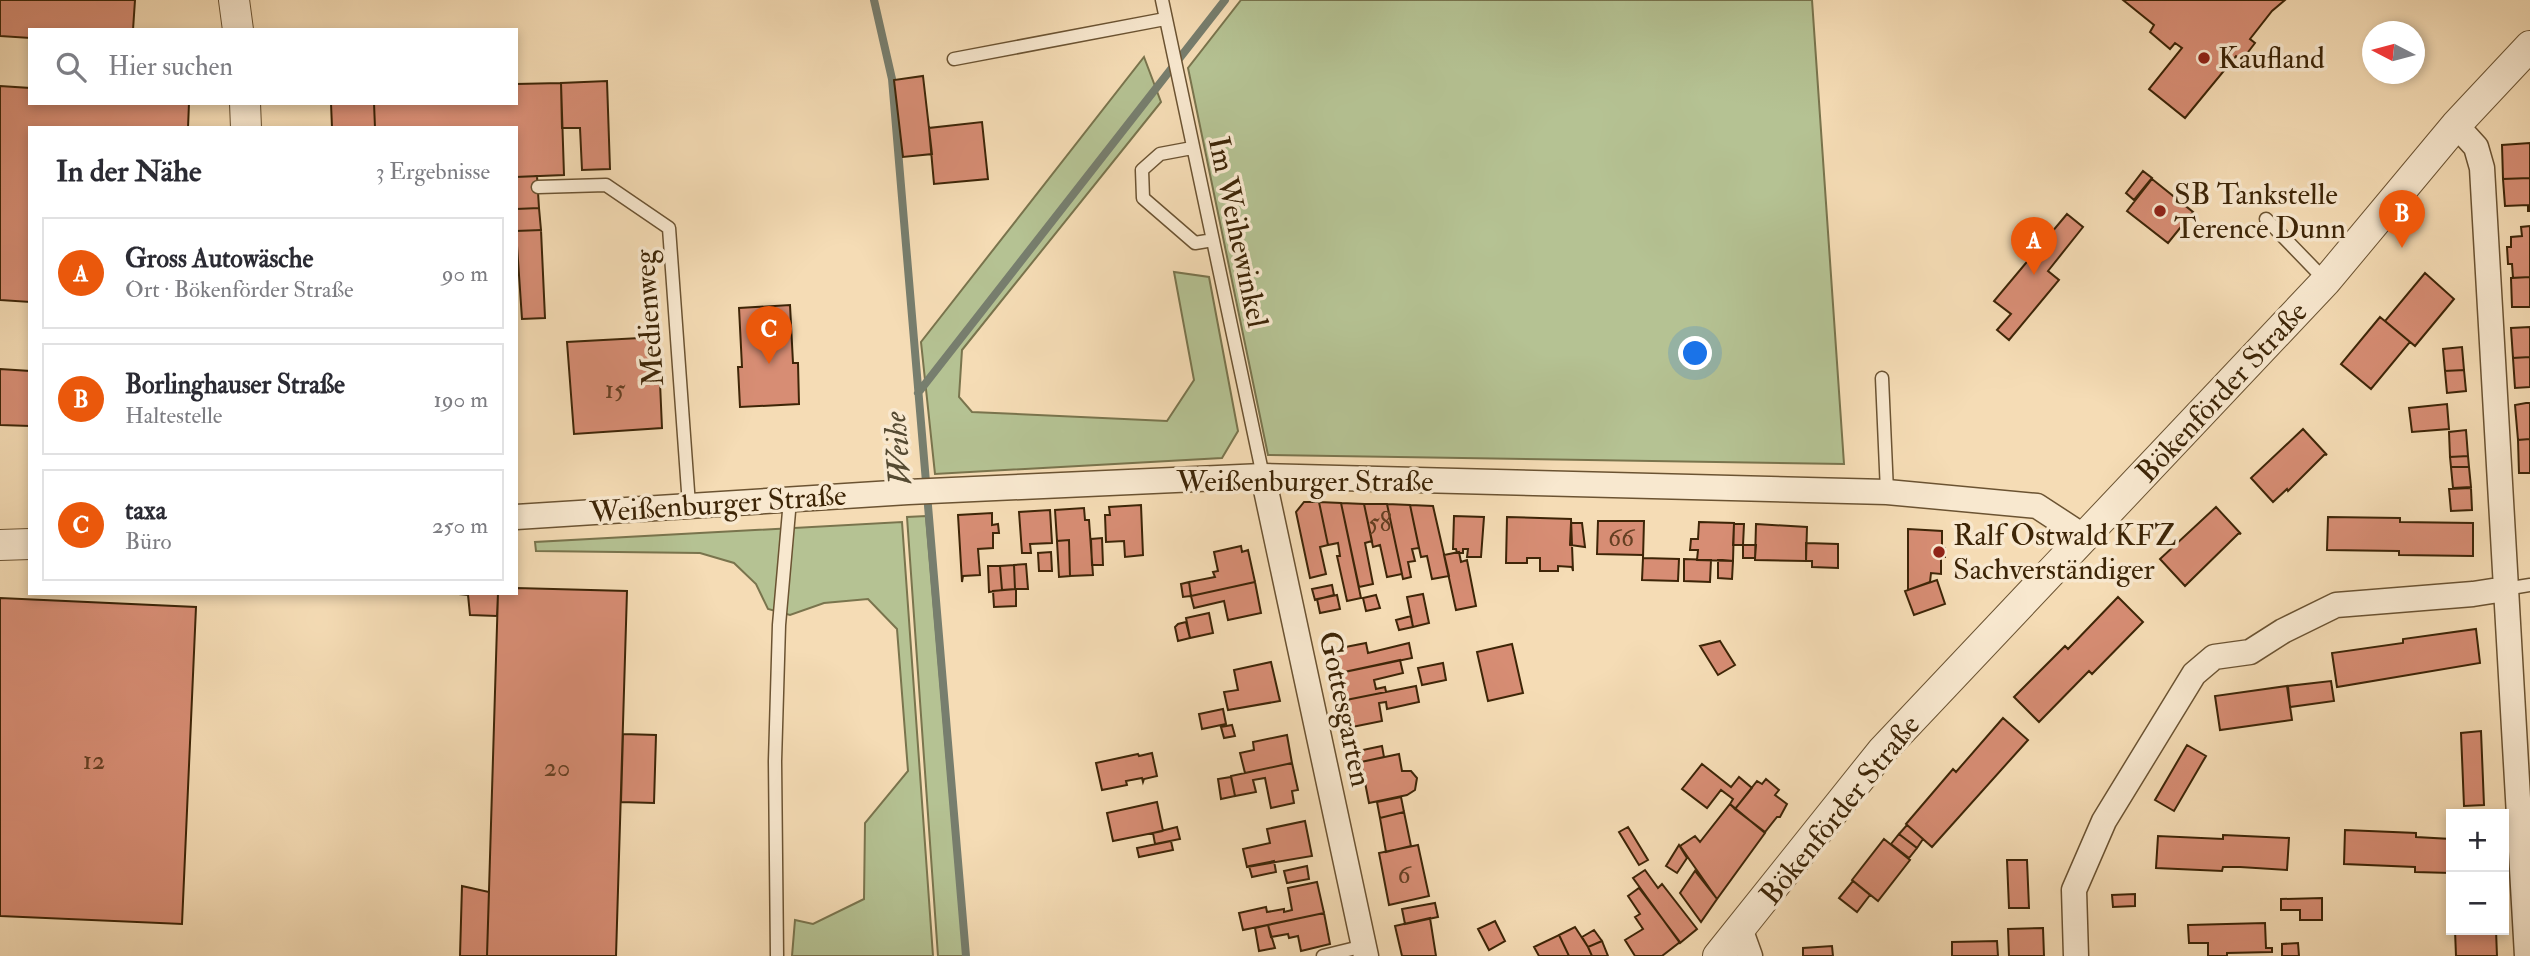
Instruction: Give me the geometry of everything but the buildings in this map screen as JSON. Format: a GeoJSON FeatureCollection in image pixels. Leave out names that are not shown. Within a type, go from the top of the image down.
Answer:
{"type":"FeatureCollection","features":[{"type":"Feature","properties":{"kind":"street"},"geometry":{"type":"LineString","coordinates":[[234,0],[238,28]]}},
{"type":"Feature","properties":{"kind":"street","name":"Bökenförder Straße"},"geometry":{"type":"LineString","coordinates":[[1718,956],[1745,943],[1882,751],[2326,281],[2456,125],[2530,46]]}},
{"type":"Feature","properties":{"kind":"street"},"geometry":{"type":"LineString","coordinates":[[245,105],[246,126]]}},
{"type":"Feature","properties":{"kind":"street"},"geometry":{"type":"LineString","coordinates":[[2456,125],[2476,147],[2482,168],[2527,956]]}},
{"type":"Feature","properties":{"kind":"street","name":"Weißenburger Straße"},"geometry":{"type":"LineString","coordinates":[[518,517],[908,492],[1263,476],[1887,492],[2037,506],[2085,538]]}},
{"type":"Feature","properties":{"kind":"street","name":"Gottesgarten"},"geometry":{"type":"LineString","coordinates":[[1263,476],[1365,951]]}},
{"type":"Feature","properties":{"kind":"street"},"geometry":{"type":"LineString","coordinates":[[0,545],[28,544]]}},
{"type":"Feature","properties":{"kind":"street"},"geometry":{"type":"LineString","coordinates":[[2077,956],[2074,890],[2104,821],[2194,674],[2214,657],[2250,652],[2283,631],[2336,605],[2505,589]]}},
{"type":"Feature","properties":{"kind":"lane","name":"Im Weihewinkel"},"geometry":{"type":"LineString","coordinates":[[1161,0],[1263,476]]}},
{"type":"Feature","properties":{"kind":"lane"},"geometry":{"type":"LineString","coordinates":[[954,59],[1165,19]]}},
{"type":"Feature","properties":{"kind":"lane"},"geometry":{"type":"LineString","coordinates":[[1192,148],[1160,154],[1142,170],[1143,198],[1195,243],[1213,240]]}},
{"type":"Feature","properties":{"kind":"lane","name":"Medienweg"},"geometry":{"type":"LineString","coordinates":[[538,187],[606,185],[669,228],[689,505]]}},
{"type":"Feature","properties":{"kind":"lane"},"geometry":{"type":"LineString","coordinates":[[2266,219],[2326,281]]}},
{"type":"Feature","properties":{"kind":"lane"},"geometry":{"type":"LineString","coordinates":[[1882,377],[1887,492]]}},
{"type":"Feature","properties":{"kind":"lane"},"geometry":{"type":"LineString","coordinates":[[777,956],[775,761],[778,652],[790,500]]}},
{"type":"Feature","properties":{"kind":"lane"},"geometry":{"type":"LineString","coordinates":[[2505,589],[2530,585]]}},
{"type":"Feature","properties":{"kind":"lane"},"geometry":{"type":"LineString","coordinates":[[1323,956],[1365,951]]}},
{"type":"Feature","properties":{"kind":"green space"},"geometry":{"type":"Polygon","coordinates":[[[1241,0],[1812,0],[1844,464],[1268,455],[1188,68],[1241,0]]]}},
{"type":"Feature","properties":{"kind":"green space"},"geometry":{"type":"Polygon","coordinates":[[[1144,57],[1161,102],[962,350],[959,397],[972,412],[1167,421],[1194,380],[1174,272],[1209,277],[1238,431],[1222,458],[935,474],[921,342],[1144,57]]]}},
{"type":"Feature","properties":{"kind":"green space"},"geometry":{"type":"Polygon","coordinates":[[[926,516],[964,956],[938,956],[907,517],[926,516]]]}},
{"type":"Feature","properties":{"kind":"green space"},"geometry":{"type":"Polygon","coordinates":[[[902,522],[933,956],[792,956],[795,920],[813,924],[864,899],[865,823],[908,771],[897,629],[868,599],[824,603],[790,615],[768,609],[756,584],[734,563],[700,553],[536,551],[535,542],[902,522]]]}},
{"type":"Feature","properties":{"kind":"waterway","name":"Weihe"},"geometry":{"type":"LineString","coordinates":[[874,0],[892,79],[966,956]]}},
{"type":"Feature","properties":{"kind":"waterway","name":"Weihe"},"geometry":{"type":"LineString","coordinates":[[918,393],[1225,0]]}},
{"type":"Feature","properties":{"kind":"place","name":"Kaufland"},"geometry":{"type":"Point","coordinates":[2204,58]}},
{"type":"Feature","properties":{"kind":"place","name":"SB Tankstelle Terence Dunn"},"geometry":{"type":"Point","coordinates":[2160,211]}},
{"type":"Feature","properties":{"kind":"place","name":"Borlinghauser Straße"},"geometry":{"type":"Point","coordinates":[2402,248]}},
{"type":"Feature","properties":{"kind":"place","name":"Gross Autowäsche"},"geometry":{"type":"Point","coordinates":[2034,275]}},
{"type":"Feature","properties":{"kind":"place","name":"taxa"},"geometry":{"type":"Point","coordinates":[769,364]}},
{"type":"Feature","properties":{"kind":"place","name":"Ralf Ostwald KFZ Sachverständiger"},"geometry":{"type":"Point","coordinates":[1939,552]}}]}
